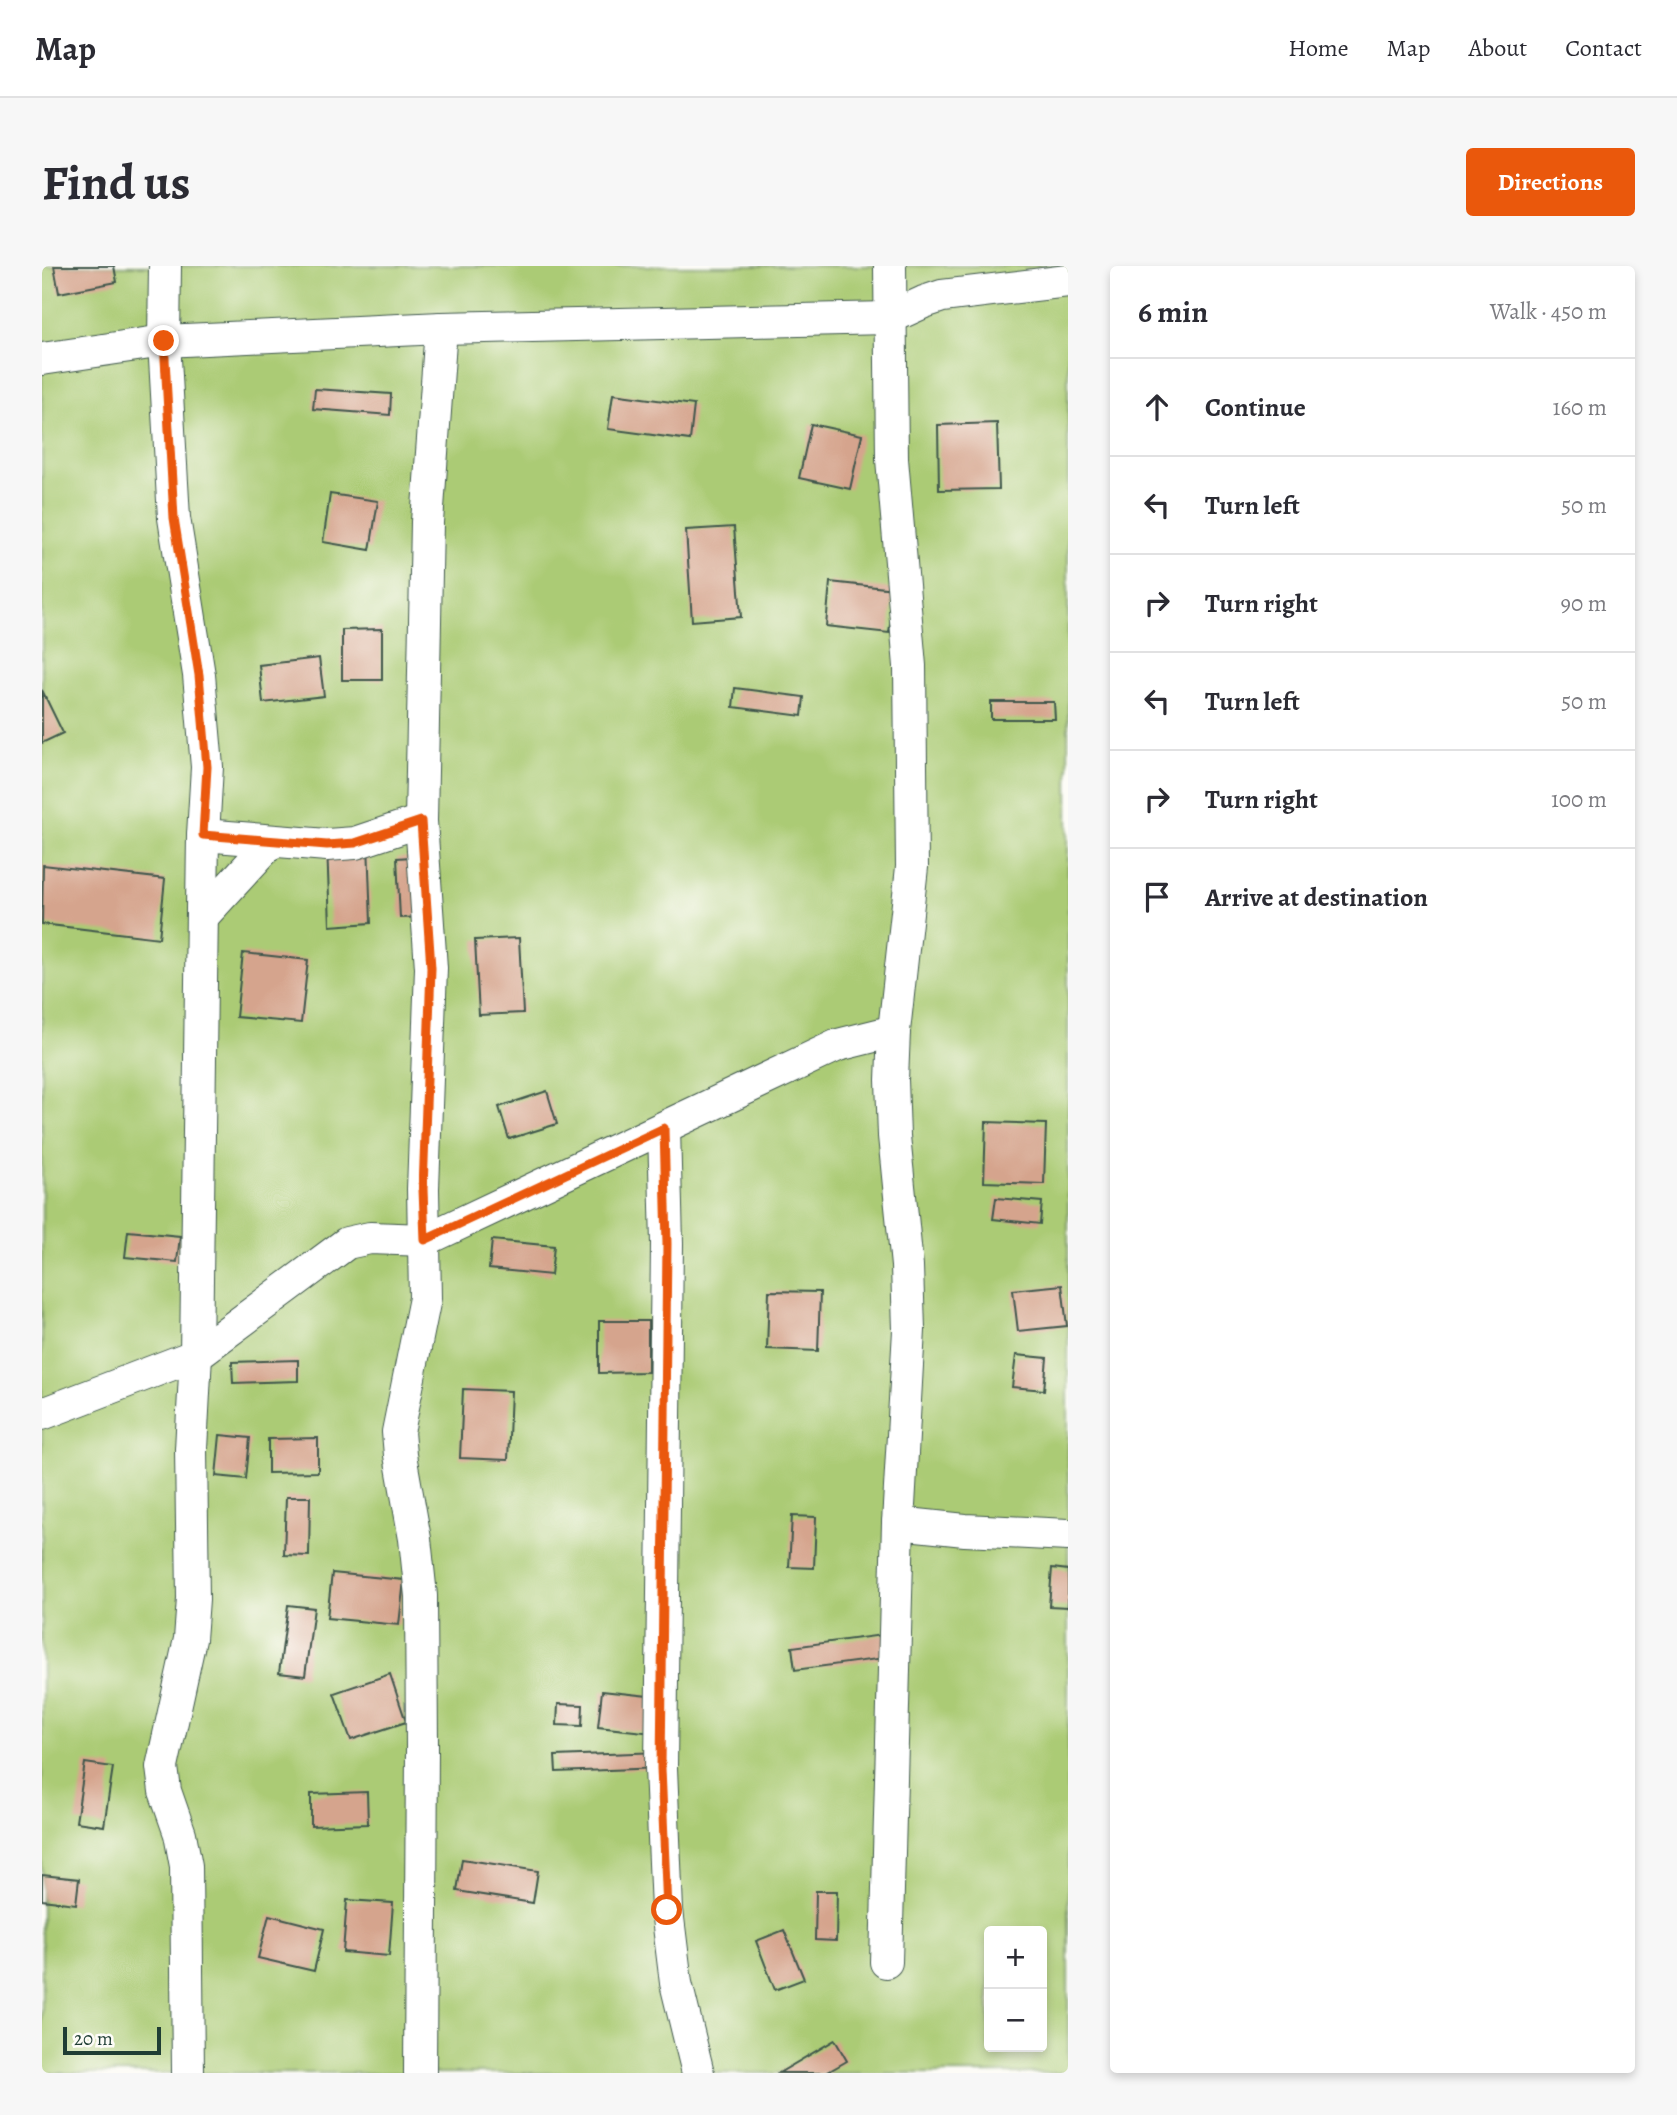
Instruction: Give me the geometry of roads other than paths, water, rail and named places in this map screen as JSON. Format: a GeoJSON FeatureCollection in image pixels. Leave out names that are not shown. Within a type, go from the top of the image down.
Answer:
{"type":"FeatureCollection","features":[{"type":"Feature","properties":{"kind":"street"},"geometry":{"type":"LineString","coordinates":[[165,266],[164,341],[174,518],[199,675],[207,767],[203,835],[196,1355],[191,1449],[193,1599],[191,1639],[162,1767],[165,1791],[180,1834],[186,1866],[188,2073]]}},
{"type":"Feature","properties":{"kind":"street"},"geometry":{"type":"LineString","coordinates":[[886,1962],[898,1523],[909,1330],[907,1266],[894,1136],[892,1080],[894,1031],[912,867],[910,666],[895,514],[890,266]]}},
{"type":"Feature","properties":{"kind":"street"},"geometry":{"type":"LineString","coordinates":[[42,359],[164,341],[441,328],[889,318],[943,296],[1068,281]]}},
{"type":"Feature","properties":{"kind":"street"},"geometry":{"type":"LineString","coordinates":[[420,2073],[421,1596],[398,1432],[425,1298],[423,1189],[431,968],[421,821],[427,522],[441,328]]}},
{"type":"Feature","properties":{"kind":"street"},"geometry":{"type":"LineString","coordinates":[[203,835],[327,845],[355,843],[421,821]]}},
{"type":"Feature","properties":{"kind":"street"},"geometry":{"type":"LineString","coordinates":[[202,918],[272,841]]}},
{"type":"Feature","properties":{"kind":"street"},"geometry":{"type":"LineString","coordinates":[[42,1414],[196,1355],[347,1244],[370,1238],[425,1240],[838,1045],[894,1031]]}},
{"type":"Feature","properties":{"kind":"street"},"geometry":{"type":"LineString","coordinates":[[664,1128],[667,1244],[661,1768],[667,1910],[674,1971],[698,2073]]}},
{"type":"Feature","properties":{"kind":"street"},"geometry":{"type":"LineString","coordinates":[[898,1523],[965,1530],[1068,1535]]}}]}
